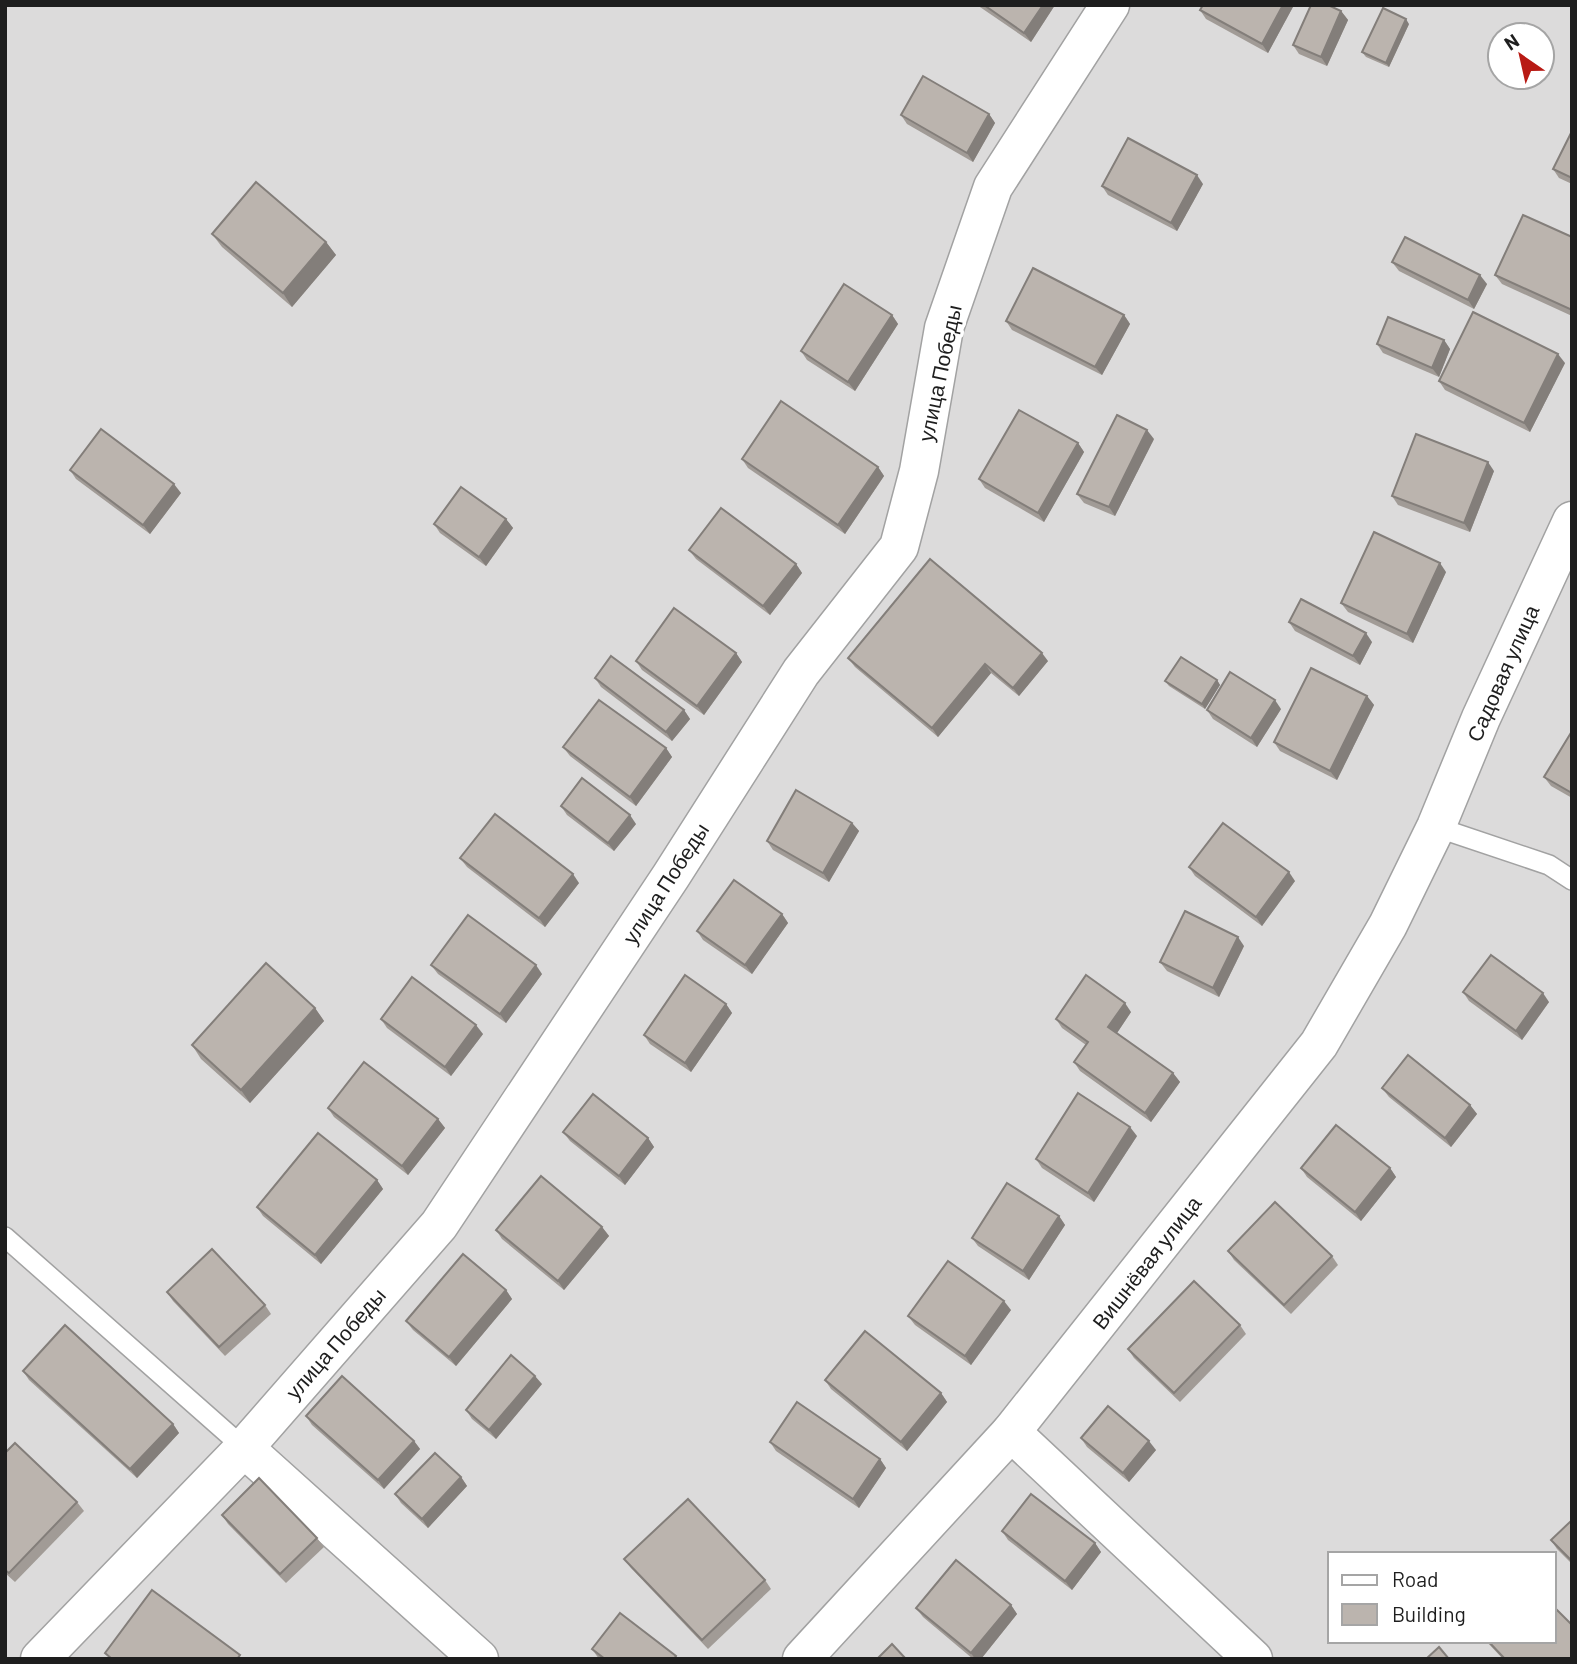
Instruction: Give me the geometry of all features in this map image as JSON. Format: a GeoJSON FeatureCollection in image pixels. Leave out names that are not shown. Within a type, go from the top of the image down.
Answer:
{"type":"FeatureCollection","features":[{"type":"Feature","properties":{"kind":"street","name":"улица Победы"},"geometry":{"type":"LineString","coordinates":[[40,1659],[244,1448],[439,1225],[671,876],[801,672],[899,547],[919,471],[944,328],[993,187],[1110,5]]}},
{"type":"Feature","properties":{"kind":"street","name":"Садовая улица"},"geometry":{"type":"LineString","coordinates":[[1436,827],[1480,718],[1572,521]]}},
{"type":"Feature","properties":{"kind":"street","name":"Вишнёвая улица"},"geometry":{"type":"LineString","coordinates":[[802,1659],[1011,1432],[1319,1044],[1388,925],[1436,827]]}},
{"type":"Feature","properties":{"kind":"street"},"geometry":{"type":"LineString","coordinates":[[1011,1432],[1254,1659]]}},
{"type":"Feature","properties":{"kind":"street"},"geometry":{"type":"LineString","coordinates":[[244,1448],[479,1659]]}},
{"type":"Feature","properties":{"kind":"lane"},"geometry":{"type":"LineString","coordinates":[[1436,827],[1549,865],[1572,880]]}},
{"type":"Feature","properties":{"kind":"lane"},"geometry":{"type":"LineString","coordinates":[[5,1237],[244,1448]]}},
{"type":"Feature","properties":{"kind":"shaded area"},"geometry":{"type":"Polygon","coordinates":[[[5,5],[1572,5],[1572,1659],[5,1659],[5,5]]]}},
{"type":"Feature","properties":{"kind":"building"},"geometry":{"type":"Polygon","coordinates":[[[984,5],[1043,5],[1024,33],[984,5]]]}},
{"type":"Feature","properties":{"kind":"building"},"geometry":{"type":"Polygon","coordinates":[[[1203,5],[1283,5],[1262,44],[1200,10],[1203,5]]]}},
{"type":"Feature","properties":{"kind":"building"},"geometry":{"type":"Polygon","coordinates":[[[1311,5],[1328,5],[1341,11],[1321,57],[1293,45],[1311,5]]]}},
{"type":"Feature","properties":{"kind":"building"},"geometry":{"type":"Polygon","coordinates":[[[1383,8],[1406,19],[1386,63],[1362,52],[1383,8]]]}},
{"type":"Feature","properties":{"kind":"building"},"geometry":{"type":"Polygon","coordinates":[[[923,76],[989,114],[967,153],[901,115],[923,76]]]}},
{"type":"Feature","properties":{"kind":"building"},"geometry":{"type":"Polygon","coordinates":[[[1572,131],[1572,178],[1553,169],[1572,131]]]}},
{"type":"Feature","properties":{"kind":"building"},"geometry":{"type":"Polygon","coordinates":[[[1128,138],[1197,175],[1171,223],[1102,186],[1128,138]]]}},
{"type":"Feature","properties":{"kind":"building"},"geometry":{"type":"Polygon","coordinates":[[[256,182],[326,242],[283,293],[212,234],[256,182]]]}},
{"type":"Feature","properties":{"kind":"building"},"geometry":{"type":"Polygon","coordinates":[[[1523,215],[1572,237],[1572,310],[1495,275],[1523,215]]]}},
{"type":"Feature","properties":{"kind":"building"},"geometry":{"type":"Polygon","coordinates":[[[1405,237],[1480,275],[1468,300],[1392,262],[1405,237]]]}},
{"type":"Feature","properties":{"kind":"building"},"geometry":{"type":"Polygon","coordinates":[[[1033,268],[1124,315],[1095,367],[1006,321],[1033,268]]]}},
{"type":"Feature","properties":{"kind":"building"},"geometry":{"type":"Polygon","coordinates":[[[844,284],[892,315],[848,382],[801,351],[844,284]]]}},
{"type":"Feature","properties":{"kind":"building"},"geometry":{"type":"Polygon","coordinates":[[[1473,312],[1558,354],[1524,423],[1439,381],[1473,312]]]}},
{"type":"Feature","properties":{"kind":"building"},"geometry":{"type":"Polygon","coordinates":[[[1388,317],[1444,340],[1432,368],[1377,344],[1388,317]]]}},
{"type":"Feature","properties":{"kind":"building"},"geometry":{"type":"Polygon","coordinates":[[[781,401],[878,467],[838,525],[742,459],[781,401]]]}},
{"type":"Feature","properties":{"kind":"building"},"geometry":{"type":"Polygon","coordinates":[[[1019,410],[1078,443],[1038,513],[979,479],[1019,410]]]}},
{"type":"Feature","properties":{"kind":"building"},"geometry":{"type":"Polygon","coordinates":[[[1117,415],[1147,430],[1109,507],[1077,494],[1117,415]]]}},
{"type":"Feature","properties":{"kind":"building"},"geometry":{"type":"Polygon","coordinates":[[[101,429],[174,484],[143,525],[70,470],[101,429]]]}},
{"type":"Feature","properties":{"kind":"building"},"geometry":{"type":"Polygon","coordinates":[[[1416,434],[1488,462],[1464,523],[1392,496],[1416,434]]]}},
{"type":"Feature","properties":{"kind":"building"},"geometry":{"type":"Polygon","coordinates":[[[461,487],[506,519],[479,557],[434,524],[461,487]]]}},
{"type":"Feature","properties":{"kind":"building"},"geometry":{"type":"Polygon","coordinates":[[[721,508],[796,564],[763,606],[689,550],[721,508]]]}},
{"type":"Feature","properties":{"kind":"building"},"geometry":{"type":"Polygon","coordinates":[[[1374,532],[1440,563],[1407,634],[1341,603],[1374,532]]]}},
{"type":"Feature","properties":{"kind":"building"},"geometry":{"type":"Polygon","coordinates":[[[930,559],[1042,653],[1013,688],[985,664],[932,728],[848,658],[930,559]]]}},
{"type":"Feature","properties":{"kind":"building"},"geometry":{"type":"Polygon","coordinates":[[[1301,599],[1366,633],[1353,656],[1289,622],[1301,599]]]}},
{"type":"Feature","properties":{"kind":"building"},"geometry":{"type":"Polygon","coordinates":[[[674,608],[736,653],[697,706],[636,661],[674,608]]]}},
{"type":"Feature","properties":{"kind":"building"},"geometry":{"type":"Polygon","coordinates":[[[611,656],[684,710],[666,732],[595,678],[611,656]]]}},
{"type":"Feature","properties":{"kind":"building"},"geometry":{"type":"Polygon","coordinates":[[[1181,657],[1217,680],[1202,704],[1165,681],[1181,657]]]}},
{"type":"Feature","properties":{"kind":"building"},"geometry":{"type":"Polygon","coordinates":[[[1311,668],[1367,696],[1330,771],[1274,742],[1311,668]]]}},
{"type":"Feature","properties":{"kind":"building"},"geometry":{"type":"Polygon","coordinates":[[[1230,672],[1275,700],[1251,738],[1207,710],[1230,672]]]}},
{"type":"Feature","properties":{"kind":"building"},"geometry":{"type":"Polygon","coordinates":[[[599,700],[666,748],[630,797],[563,747],[599,700]]]}},
{"type":"Feature","properties":{"kind":"building"},"geometry":{"type":"Polygon","coordinates":[[[1572,731],[1572,793],[1544,777],[1572,731]]]}},
{"type":"Feature","properties":{"kind":"building"},"geometry":{"type":"Polygon","coordinates":[[[582,778],[630,815],[608,843],[561,806],[582,778]]]}},
{"type":"Feature","properties":{"kind":"building"},"geometry":{"type":"Polygon","coordinates":[[[796,790],[852,823],[823,873],[767,841],[796,790]]]}},
{"type":"Feature","properties":{"kind":"building"},"geometry":{"type":"Polygon","coordinates":[[[495,814],[573,874],[539,918],[460,858],[495,814]]]}},
{"type":"Feature","properties":{"kind":"building"},"geometry":{"type":"Polygon","coordinates":[[[1223,823],[1289,872],[1256,917],[1189,867],[1223,823]]]}},
{"type":"Feature","properties":{"kind":"building"},"geometry":{"type":"Polygon","coordinates":[[[734,880],[782,914],[745,965],[697,931],[734,880]]]}},
{"type":"Feature","properties":{"kind":"building"},"geometry":{"type":"Polygon","coordinates":[[[1185,911],[1238,937],[1213,988],[1160,962],[1185,911]]]}},
{"type":"Feature","properties":{"kind":"building"},"geometry":{"type":"Polygon","coordinates":[[[468,915],[536,965],[500,1014],[431,965],[468,915]]]}},
{"type":"Feature","properties":{"kind":"building"},"geometry":{"type":"Polygon","coordinates":[[[1491,955],[1543,993],[1516,1031],[1463,992],[1491,955]]]}},
{"type":"Feature","properties":{"kind":"building"},"geometry":{"type":"Polygon","coordinates":[[[266,963],[315,1008],[241,1090],[192,1045],[266,963]]]}},
{"type":"Feature","properties":{"kind":"building"},"geometry":{"type":"Polygon","coordinates":[[[685,975],[726,1004],[685,1063],[644,1035],[685,975]]]}},
{"type":"Feature","properties":{"kind":"building"},"geometry":{"type":"Polygon","coordinates":[[[1086,975],[1125,1003],[1108,1027],[1173,1073],[1145,1113],[1074,1062],[1088,1042],[1056,1019],[1086,975]]]}},
{"type":"Feature","properties":{"kind":"building"},"geometry":{"type":"Polygon","coordinates":[[[412,977],[476,1025],[445,1067],[381,1019],[412,977]]]}},
{"type":"Feature","properties":{"kind":"building"},"geometry":{"type":"Polygon","coordinates":[[[1408,1055],[1470,1105],[1445,1138],[1382,1088],[1408,1055]]]}},
{"type":"Feature","properties":{"kind":"building"},"geometry":{"type":"Polygon","coordinates":[[[364,1062],[438,1119],[402,1166],[328,1108],[364,1062]]]}},
{"type":"Feature","properties":{"kind":"building"},"geometry":{"type":"Polygon","coordinates":[[[1078,1093],[1130,1127],[1088,1193],[1036,1159],[1078,1093]]]}},
{"type":"Feature","properties":{"kind":"building"},"geometry":{"type":"Polygon","coordinates":[[[593,1094],[648,1138],[619,1176],[563,1132],[593,1094]]]}},
{"type":"Feature","properties":{"kind":"building"},"geometry":{"type":"Polygon","coordinates":[[[1336,1125],[1390,1168],[1355,1212],[1301,1168],[1336,1125]]]}},
{"type":"Feature","properties":{"kind":"building"},"geometry":{"type":"Polygon","coordinates":[[[318,1133],[377,1180],[315,1255],[257,1207],[318,1133]]]}},
{"type":"Feature","properties":{"kind":"building"},"geometry":{"type":"Polygon","coordinates":[[[541,1176],[602,1227],[558,1281],[496,1230],[541,1176]]]}},
{"type":"Feature","properties":{"kind":"building"},"geometry":{"type":"Polygon","coordinates":[[[1007,1183],[1059,1216],[1023,1271],[972,1238],[1007,1183]]]}},
{"type":"Feature","properties":{"kind":"building"},"geometry":{"type":"Polygon","coordinates":[[[1275,1202],[1332,1256],[1284,1305],[1228,1251],[1275,1202]]]}},
{"type":"Feature","properties":{"kind":"building"},"geometry":{"type":"Polygon","coordinates":[[[212,1249],[265,1305],[219,1347],[167,1292],[212,1249]]]}},
{"type":"Feature","properties":{"kind":"building"},"geometry":{"type":"Polygon","coordinates":[[[463,1254],[506,1290],[449,1357],[406,1321],[463,1254]]]}},
{"type":"Feature","properties":{"kind":"building"},"geometry":{"type":"Polygon","coordinates":[[[948,1261],[1004,1301],[965,1356],[908,1316],[948,1261]]]}},
{"type":"Feature","properties":{"kind":"building"},"geometry":{"type":"Polygon","coordinates":[[[1194,1281],[1240,1325],[1174,1393],[1128,1349],[1194,1281]]]}},
{"type":"Feature","properties":{"kind":"building"},"geometry":{"type":"Polygon","coordinates":[[[65,1325],[173,1424],[130,1469],[23,1371],[65,1325]]]}},
{"type":"Feature","properties":{"kind":"building"},"geometry":{"type":"Polygon","coordinates":[[[865,1331],[941,1393],[901,1442],[825,1380],[865,1331]]]}},
{"type":"Feature","properties":{"kind":"building"},"geometry":{"type":"Polygon","coordinates":[[[511,1355],[535,1376],[489,1430],[466,1410],[511,1355]]]}},
{"type":"Feature","properties":{"kind":"building"},"geometry":{"type":"Polygon","coordinates":[[[342,1376],[414,1441],[378,1480],[306,1416],[342,1376]]]}},
{"type":"Feature","properties":{"kind":"building"},"geometry":{"type":"Polygon","coordinates":[[[797,1402],[880,1459],[853,1499],[770,1442],[797,1402]]]}},
{"type":"Feature","properties":{"kind":"building"},"geometry":{"type":"Polygon","coordinates":[[[1108,1406],[1149,1441],[1123,1473],[1081,1438],[1108,1406]]]}},
{"type":"Feature","properties":{"kind":"building"},"geometry":{"type":"Polygon","coordinates":[[[15,1443],[77,1502],[9,1573],[5,1570],[5,1453],[15,1443]]]}},
{"type":"Feature","properties":{"kind":"building"},"geometry":{"type":"Polygon","coordinates":[[[435,1453],[461,1477],[422,1519],[395,1494],[435,1453]]]}},
{"type":"Feature","properties":{"kind":"building"},"geometry":{"type":"Polygon","coordinates":[[[259,1478],[317,1538],[280,1574],[222,1515],[259,1478]]]}},
{"type":"Feature","properties":{"kind":"building"},"geometry":{"type":"Polygon","coordinates":[[[1031,1494],[1095,1543],[1065,1581],[1002,1531],[1031,1494]]]}},
{"type":"Feature","properties":{"kind":"building"},"geometry":{"type":"Polygon","coordinates":[[[688,1499],[765,1580],[702,1640],[624,1559],[688,1499]]]}},
{"type":"Feature","properties":{"kind":"building"},"geometry":{"type":"Polygon","coordinates":[[[1572,1520],[1572,1561],[1551,1540],[1572,1520]]]}},
{"type":"Feature","properties":{"kind":"building"},"geometry":{"type":"Polygon","coordinates":[[[956,1560],[1011,1605],[971,1653],[916,1608],[956,1560]]]}},
{"type":"Feature","properties":{"kind":"building"},"geometry":{"type":"Polygon","coordinates":[[[152,1590],[240,1655],[237,1659],[112,1659],[105,1653],[152,1590]]]}},
{"type":"Feature","properties":{"kind":"building"},"geometry":{"type":"Polygon","coordinates":[[[1556,1609],[1572,1625],[1572,1659],[1505,1659],[1490,1643],[1556,1643],[1556,1609]]]}},
{"type":"Feature","properties":{"kind":"building"},"geometry":{"type":"Polygon","coordinates":[[[620,1613],[676,1656],[674,1659],[605,1659],[592,1649],[620,1613]]]}},
{"type":"Feature","properties":{"kind":"building"},"geometry":{"type":"Polygon","coordinates":[[[892,1644],[906,1659],[877,1659],[892,1644]]]}},
{"type":"Feature","properties":{"kind":"building"},"geometry":{"type":"Polygon","coordinates":[[[1439,1647],[1449,1659],[1426,1659],[1439,1647]]]}}]}
